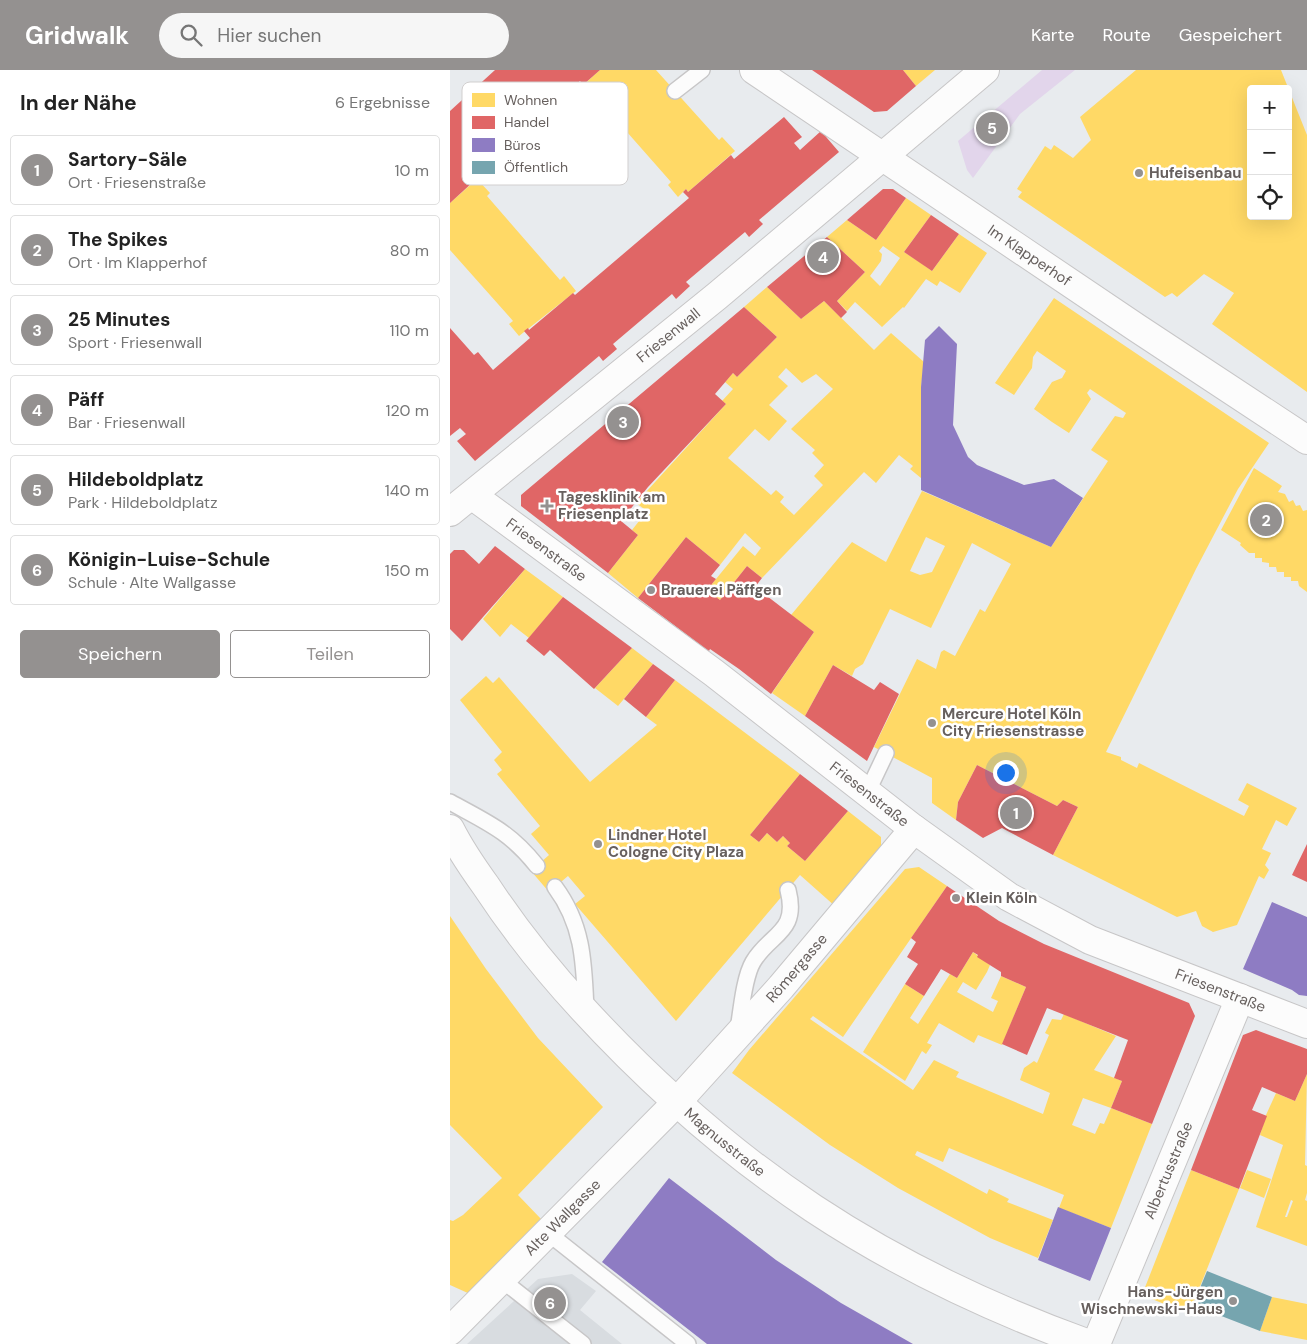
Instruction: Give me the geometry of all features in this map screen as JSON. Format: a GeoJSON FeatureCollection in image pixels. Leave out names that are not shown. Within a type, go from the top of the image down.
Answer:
{"type":"FeatureCollection","features":[{"type":"Feature","properties":{"kind":"street","name":"Im Klapperhof"},"geometry":{"type":"LineString","coordinates":[[754,70],[1307,440]]}},
{"type":"Feature","properties":{"kind":"street","name":"Friesenwall"},"geometry":{"type":"LineString","coordinates":[[450,512],[473,496],[885,156],[984,70]]}},
{"type":"Feature","properties":{"kind":"street","name":"Friesenstraße"},"geometry":{"type":"LineString","coordinates":[[473,496],[714,673],[914,830],[1010,897],[1090,940],[1307,1024]]}},
{"type":"Feature","properties":{"kind":"street","name":"Magnusstraße"},"geometry":{"type":"LineString","coordinates":[[450,829],[513,926],[542,965],[636,1065],[676,1103],[744,1160],[832,1222],[900,1262],[968,1296],[1089,1344]]}},
{"type":"Feature","properties":{"kind":"street","name":"Römergasse"},"geometry":{"type":"LineString","coordinates":[[676,1103],[781,987],[914,830]]}},
{"type":"Feature","properties":{"kind":"street","name":"Albertusstraße"},"geometry":{"type":"LineString","coordinates":[[1096,1344],[1240,998]]}},
{"type":"Feature","properties":{"kind":"street","name":"Alte Wallgasse"},"geometry":{"type":"LineString","coordinates":[[456,1317],[502,1280],[676,1103]]}},
{"type":"Feature","properties":{"kind":"lane"},"geometry":{"type":"LineString","coordinates":[[675,91],[702,70]]}},
{"type":"Feature","properties":{"kind":"lane"},"geometry":{"type":"LineString","coordinates":[[867,793],[886,753]]}},
{"type":"Feature","properties":{"kind":"lane"},"geometry":{"type":"LineString","coordinates":[[450,802],[502,830],[520,844],[537,866]]}},
{"type":"Feature","properties":{"kind":"lane"},"geometry":{"type":"LineString","coordinates":[[555,887],[575,923],[583,950],[586,1013]]}},
{"type":"Feature","properties":{"kind":"lane"},"geometry":{"type":"LineString","coordinates":[[737,1036],[753,961],[782,930],[790,915],[788,890]]}},
{"type":"Feature","properties":{"kind":"lane"},"geometry":{"type":"LineString","coordinates":[[548,1233],[688,1344]]}},
{"type":"Feature","properties":{"kind":"lane"},"geometry":{"type":"LineString","coordinates":[[502,1280],[583,1344]]}},
{"type":"Feature","properties":{"kind":"shaded area"},"geometry":{"type":"Polygon","coordinates":[[[1042,70],[1075,70],[1020,114],[973,178],[967,170],[958,141],[1042,70]]]}},
{"type":"Feature","properties":{"kind":"shaded area"},"geometry":{"type":"Polygon","coordinates":[[[572,1274],[596,1291],[580,1310],[622,1344],[467,1344],[538,1279],[572,1274]]]}},
{"type":"Feature","properties":{"kind":"building: Wohnen"},"geometry":{"type":"Polygon","coordinates":[[[600,70],[656,70],[719,140],[722,137],[735,151],[688,192],[686,189],[678,197],[668,185],[671,182],[628,133],[628,82],[587,82],[600,70]]]}},
{"type":"Feature","properties":{"kind":"building: Wohnen"},"geometry":{"type":"Polygon","coordinates":[[[903,70],[935,70],[916,86],[903,70]]]}},
{"type":"Feature","properties":{"kind":"building: Wohnen","name":"Hufeisenbau"},"geometry":{"type":"Polygon","coordinates":[[[1136,70],[1281,70],[1287,85],[1247,85],[1247,220],[1292,220],[1292,98],[1307,135],[1307,392],[1212,324],[1234,293],[1204,274],[1177,297],[1172,293],[1165,297],[1018,197],[1022,192],[1017,189],[1045,146],[1051,150],[1054,145],[1073,158],[1091,140],[1080,117],[1136,70]]]}},
{"type":"Feature","properties":{"kind":"building: Wohnen"},"geometry":{"type":"Polygon","coordinates":[[[470,185],[483,185],[490,193],[487,196],[560,280],[564,276],[576,291],[519,336],[509,324],[513,321],[450,250],[450,203],[470,185]]]}},
{"type":"Feature","properties":{"kind":"building: Wohnen"},"geometry":{"type":"Polygon","coordinates":[[[906,198],[931,215],[904,252],[932,271],[959,234],[987,253],[960,293],[940,281],[937,286],[926,279],[904,308],[882,327],[855,302],[847,311],[837,301],[865,272],[827,237],[847,220],[876,240],[906,198]],[[883,246],[879,251],[882,254],[881,261],[870,276],[880,286],[900,258],[883,246]]]}},
{"type":"Feature","properties":{"kind":"building: Wohnen"},"geometry":{"type":"Polygon","coordinates":[[[767,287],[801,319],[824,301],[874,350],[891,333],[924,362],[921,387],[921,478],[910,469],[913,466],[899,455],[876,483],[864,472],[762,578],[747,566],[720,600],[707,590],[743,546],[755,556],[761,548],[745,533],[720,565],[686,537],[638,598],[608,573],[638,535],[632,530],[647,511],[636,503],[726,404],[722,401],[733,389],[725,382],[733,373],[737,377],[777,337],[744,307],[767,287]],[[786,368],[778,377],[788,386],[769,405],[787,421],[769,441],[755,429],[728,458],[771,495],[776,490],[784,497],[780,502],[794,515],[823,485],[814,476],[824,465],[812,453],[815,450],[791,429],[833,389],[816,374],[802,383],[786,368]]]}},
{"type":"Feature","properties":{"kind":"building: Wohnen"},"geometry":{"type":"Polygon","coordinates":[[[1054,298],[1269,443],[1238,489],[1196,569],[1106,752],[1121,757],[1121,760],[1137,768],[1139,763],[1244,816],[1249,806],[1238,800],[1247,783],[1297,808],[1287,826],[1276,820],[1262,849],[1271,853],[1265,865],[1269,870],[1264,879],[1259,876],[1237,925],[1213,932],[1202,926],[1196,911],[1177,917],[1053,855],[1078,807],[1063,800],[1057,806],[977,765],[958,802],[956,820],[932,803],[932,778],[874,747],[917,659],[936,669],[941,652],[944,650],[955,656],[980,609],[985,612],[1011,564],[972,543],[931,628],[890,609],[863,664],[855,669],[852,676],[833,665],[805,716],[772,693],[814,632],[791,615],[852,542],[886,562],[922,491],[1051,547],[1108,461],[1091,450],[1115,416],[1123,418],[1126,413],[1090,389],[1087,393],[1091,399],[1069,433],[1052,422],[1034,409],[1052,382],[1062,378],[1066,371],[1037,351],[1033,357],[1032,368],[1014,395],[995,383],[1054,298]],[[926,537],[910,571],[920,575],[932,572],[945,546],[926,537]]]}},
{"type":"Feature","properties":{"kind":"building: Wohnen"},"geometry":{"type":"Polygon","coordinates":[[[1254,468],[1282,486],[1278,492],[1285,494],[1289,502],[1293,500],[1296,506],[1300,505],[1303,511],[1307,510],[1307,592],[1299,586],[1298,581],[1291,581],[1291,577],[1284,577],[1284,572],[1277,572],[1276,567],[1269,567],[1269,563],[1262,562],[1262,558],[1255,558],[1255,553],[1249,553],[1240,545],[1241,543],[1221,530],[1254,468]]]}},
{"type":"Feature","properties":{"kind":"building: Wohnen"},"geometry":{"type":"Polygon","coordinates":[[[525,569],[563,597],[529,638],[511,624],[500,637],[483,619],[525,569]]]}},
{"type":"Feature","properties":{"kind":"building: Wohnen"},"geometry":{"type":"Polygon","coordinates":[[[632,648],[653,664],[618,706],[595,688],[632,648]]]}},
{"type":"Feature","properties":{"kind":"building: Wohnen"},"geometry":{"type":"Polygon","coordinates":[[[486,676],[493,683],[499,677],[590,782],[657,725],[646,717],[675,680],[800,774],[750,835],[759,842],[767,833],[777,842],[783,836],[790,843],[787,846],[805,861],[848,811],[881,837],[881,852],[836,907],[800,875],[676,1021],[575,904],[585,896],[568,876],[549,892],[531,871],[549,855],[531,834],[540,826],[497,774],[502,770],[494,760],[502,752],[460,700],[486,676]]]}},
{"type":"Feature","properties":{"kind":"building: Wohnen"},"geometry":{"type":"Polygon","coordinates":[[[919,867],[947,886],[843,1037],[813,1016],[810,1019],[913,1090],[934,1060],[959,1072],[956,1077],[1043,1114],[1050,1093],[1020,1080],[1024,1068],[1034,1061],[1037,1063],[1049,1035],[1045,1033],[1052,1019],[1061,1020],[1064,1014],[1116,1036],[1094,1070],[1122,1081],[1111,1108],[1152,1124],[1111,1228],[1059,1208],[1064,1195],[949,1148],[943,1162],[917,1151],[915,1155],[987,1194],[989,1189],[1009,1199],[1007,1202],[1053,1220],[1038,1258],[990,1238],[898,1188],[830,1145],[732,1073],[749,1050],[905,869],[919,867]],[[1083,1098],[1072,1125],[1095,1134],[1100,1123],[1104,1124],[1111,1108],[1083,1098]]]}},
{"type":"Feature","properties":{"kind":"building: Wohnen"},"geometry":{"type":"Polygon","coordinates":[[[450,916],[486,969],[538,1038],[603,1107],[518,1195],[542,1220],[470,1294],[450,1285],[450,1220],[453,1221],[463,1215],[502,1178],[450,1125],[450,916]]]}},
{"type":"Feature","properties":{"kind":"building: Wohnen"},"geometry":{"type":"Polygon","coordinates":[[[973,952],[990,965],[976,990],[963,982],[957,992],[993,1012],[998,1001],[991,998],[1001,976],[1026,987],[1002,1045],[978,1035],[974,1043],[939,1023],[927,1043],[932,1045],[926,1054],[922,1051],[905,1081],[863,1052],[905,984],[924,996],[910,1018],[918,1024],[950,974],[957,978],[973,952]]]}},
{"type":"Feature","properties":{"kind":"building: Wohnen"},"geometry":{"type":"Polygon","coordinates":[[[1307,1074],[1305,1165],[1307,1166],[1307,1193],[1305,1200],[1307,1201],[1307,1246],[1256,1227],[1283,1145],[1260,1135],[1266,1115],[1276,1093],[1295,1101],[1307,1074]],[[1291,1200],[1285,1217],[1287,1217],[1293,1201],[1291,1200]]]}},
{"type":"Feature","properties":{"kind":"building: Wohnen"},"geometry":{"type":"Polygon","coordinates":[[[1191,1170],[1239,1189],[1189,1314],[1142,1295],[1191,1170]]]}},
{"type":"Feature","properties":{"kind":"building: Wohnen"},"geometry":{"type":"Polygon","coordinates":[[[1247,1170],[1271,1179],[1264,1198],[1240,1188],[1247,1170]]]}},
{"type":"Feature","properties":{"kind":"building: Wohnen"},"geometry":{"type":"Polygon","coordinates":[[[1272,1297],[1307,1304],[1307,1340],[1260,1331],[1272,1297]]]}},
{"type":"Feature","properties":{"kind":"building: Handel"},"geometry":{"type":"Polygon","coordinates":[[[495,70],[600,70],[586,82],[482,82],[495,70]]]}},
{"type":"Feature","properties":{"kind":"building: Handel"},"geometry":{"type":"Polygon","coordinates":[[[812,70],[903,70],[916,86],[887,111],[874,112],[812,70]]]}},
{"type":"Feature","properties":{"kind":"building: Handel"},"geometry":{"type":"Polygon","coordinates":[[[462,100],[462,185],[470,185],[450,203],[450,111],[462,100]]]}},
{"type":"Feature","properties":{"kind":"building: Handel"},"geometry":{"type":"Polygon","coordinates":[[[784,117],[802,137],[794,143],[800,150],[821,131],[839,152],[759,220],[763,224],[749,237],[745,232],[686,282],[690,286],[676,299],[672,294],[613,344],[617,349],[603,361],[599,356],[475,461],[457,441],[466,434],[460,428],[450,436],[450,328],[474,355],[478,352],[493,370],[530,338],[524,331],[528,328],[529,330],[573,293],[575,295],[689,198],[683,192],[686,189],[688,192],[731,155],[734,159],[784,117]]]}},
{"type":"Feature","properties":{"kind":"building: Handel"},"geometry":{"type":"Polygon","coordinates":[[[883,189],[893,189],[906,198],[876,240],[847,220],[883,189]]]}},
{"type":"Feature","properties":{"kind":"building: Handel"},"geometry":{"type":"Polygon","coordinates":[[[931,215],[959,234],[932,271],[904,252],[931,215]]]}},
{"type":"Feature","properties":{"kind":"building: Handel"},"geometry":{"type":"Polygon","coordinates":[[[827,237],[865,272],[837,301],[847,312],[841,318],[824,301],[801,319],[767,287],[827,237]]]}},
{"type":"Feature","properties":{"kind":"building: Handel"},"geometry":{"type":"Polygon","coordinates":[[[744,307],[777,337],[737,377],[733,373],[715,394],[726,404],[648,487],[621,521],[638,535],[608,573],[521,506],[521,495],[744,307]]]}},
{"type":"Feature","properties":{"kind":"building: Handel"},"geometry":{"type":"Polygon","coordinates":[[[686,537],[720,565],[711,576],[716,579],[707,590],[720,600],[747,566],[762,578],[755,587],[814,632],[771,694],[739,669],[710,649],[709,651],[703,647],[638,598],[686,537]]]}},
{"type":"Feature","properties":{"kind":"building: Handel"},"geometry":{"type":"Polygon","coordinates":[[[495,546],[525,569],[462,641],[450,629],[450,554],[454,550],[464,550],[479,564],[495,546]]]}},
{"type":"Feature","properties":{"kind":"building: Handel"},"geometry":{"type":"Polygon","coordinates":[[[563,597],[632,648],[594,689],[550,650],[544,656],[526,641],[563,597]]]}},
{"type":"Feature","properties":{"kind":"building: Handel"},"geometry":{"type":"Polygon","coordinates":[[[653,664],[675,680],[646,717],[624,699],[653,664]]]}},
{"type":"Feature","properties":{"kind":"building: Handel"},"geometry":{"type":"Polygon","coordinates":[[[833,665],[874,690],[880,682],[899,694],[867,761],[805,716],[833,665]]]}},
{"type":"Feature","properties":{"kind":"building: Handel"},"geometry":{"type":"Polygon","coordinates":[[[977,765],[1057,806],[1063,800],[1078,807],[1053,855],[1002,828],[983,838],[956,820],[958,802],[977,765]]]}},
{"type":"Feature","properties":{"kind":"building: Handel"},"geometry":{"type":"Polygon","coordinates":[[[800,774],[848,811],[805,861],[787,846],[790,843],[783,836],[777,842],[767,833],[759,842],[750,835],[800,774]]]}},
{"type":"Feature","properties":{"kind":"building: Handel"},"geometry":{"type":"Polygon","coordinates":[[[1307,844],[1307,882],[1292,875],[1307,844]]]}},
{"type":"Feature","properties":{"kind":"building: Handel"},"geometry":{"type":"Polygon","coordinates":[[[947,886],[999,921],[1044,944],[1189,1003],[1195,1016],[1152,1124],[1111,1108],[1122,1081],[1114,1078],[1128,1040],[1047,1008],[1027,1055],[1002,1044],[1026,987],[1001,976],[1001,972],[977,957],[978,955],[973,952],[957,978],[941,969],[924,996],[905,984],[918,964],[907,957],[916,942],[911,938],[947,886]]]}},
{"type":"Feature","properties":{"kind":"building: Handel"},"geometry":{"type":"Polygon","coordinates":[[[1256,1030],[1307,1049],[1307,1074],[1295,1101],[1262,1087],[1252,1110],[1267,1116],[1239,1189],[1191,1170],[1243,1035],[1256,1030]]]}},
{"type":"Feature","properties":{"kind":"building: Büros"},"geometry":{"type":"Polygon","coordinates":[[[939,326],[957,344],[953,425],[968,457],[977,465],[1024,485],[1054,479],[1083,498],[1051,547],[921,490],[921,387],[925,340],[939,326]]]}},
{"type":"Feature","properties":{"kind":"building: Büros"},"geometry":{"type":"Polygon","coordinates":[[[1272,902],[1307,917],[1307,996],[1299,995],[1292,990],[1243,969],[1272,902]]]}},
{"type":"Feature","properties":{"kind":"building: Büros"},"geometry":{"type":"Polygon","coordinates":[[[669,1178],[776,1260],[841,1303],[913,1344],[707,1344],[602,1262],[669,1178]]]}},
{"type":"Feature","properties":{"kind":"building: Büros"},"geometry":{"type":"Polygon","coordinates":[[[1058,1207],[1111,1228],[1090,1281],[1038,1260],[1058,1207]]]}},
{"type":"Feature","properties":{"kind":"building: Öffentlich","name":"Hans-Jürgen Wischnewski-Haus"},"geometry":{"type":"Polygon","coordinates":[[[1207,1271],[1272,1297],[1260,1331],[1193,1305],[1207,1271]]]}},
{"type":"Feature","properties":{"kind":"place","name":"Hildeboldplatz"},"geometry":{"type":"Point","coordinates":[992,128]}},
{"type":"Feature","properties":{"kind":"place","name":"Hufeisenbau"},"geometry":{"type":"Point","coordinates":[1139,173]}},
{"type":"Feature","properties":{"kind":"place","name":"Päff"},"geometry":{"type":"Point","coordinates":[823,257]}},
{"type":"Feature","properties":{"kind":"place","name":"25 Minutes"},"geometry":{"type":"Point","coordinates":[623,422]}},
{"type":"Feature","properties":{"kind":"place","name":"Tagesklinik am Friesenplatz"},"geometry":{"type":"Point","coordinates":[547,506]}},
{"type":"Feature","properties":{"kind":"place","name":"The Spikes"},"geometry":{"type":"Point","coordinates":[1266,520]}},
{"type":"Feature","properties":{"kind":"place","name":"Brauerei Päffgen"},"geometry":{"type":"Point","coordinates":[651,590]}},
{"type":"Feature","properties":{"kind":"place","name":"Mercure Hotel Köln City Friesenstrasse"},"geometry":{"type":"Point","coordinates":[932,723]}},
{"type":"Feature","properties":{"kind":"place","name":"Sartory-Säle"},"geometry":{"type":"Point","coordinates":[1016,813]}},
{"type":"Feature","properties":{"kind":"place","name":"Lindner Hotel Cologne City Plaza"},"geometry":{"type":"Point","coordinates":[598,844]}},
{"type":"Feature","properties":{"kind":"place","name":"Klein Köln"},"geometry":{"type":"Point","coordinates":[956,898]}},
{"type":"Feature","properties":{"kind":"place","name":"Hans-Jürgen Wischnewski-Haus"},"geometry":{"type":"Point","coordinates":[1233,1301]}},
{"type":"Feature","properties":{"kind":"place","name":"Königin-Luise-Schule"},"geometry":{"type":"Point","coordinates":[550,1303]}}]}
